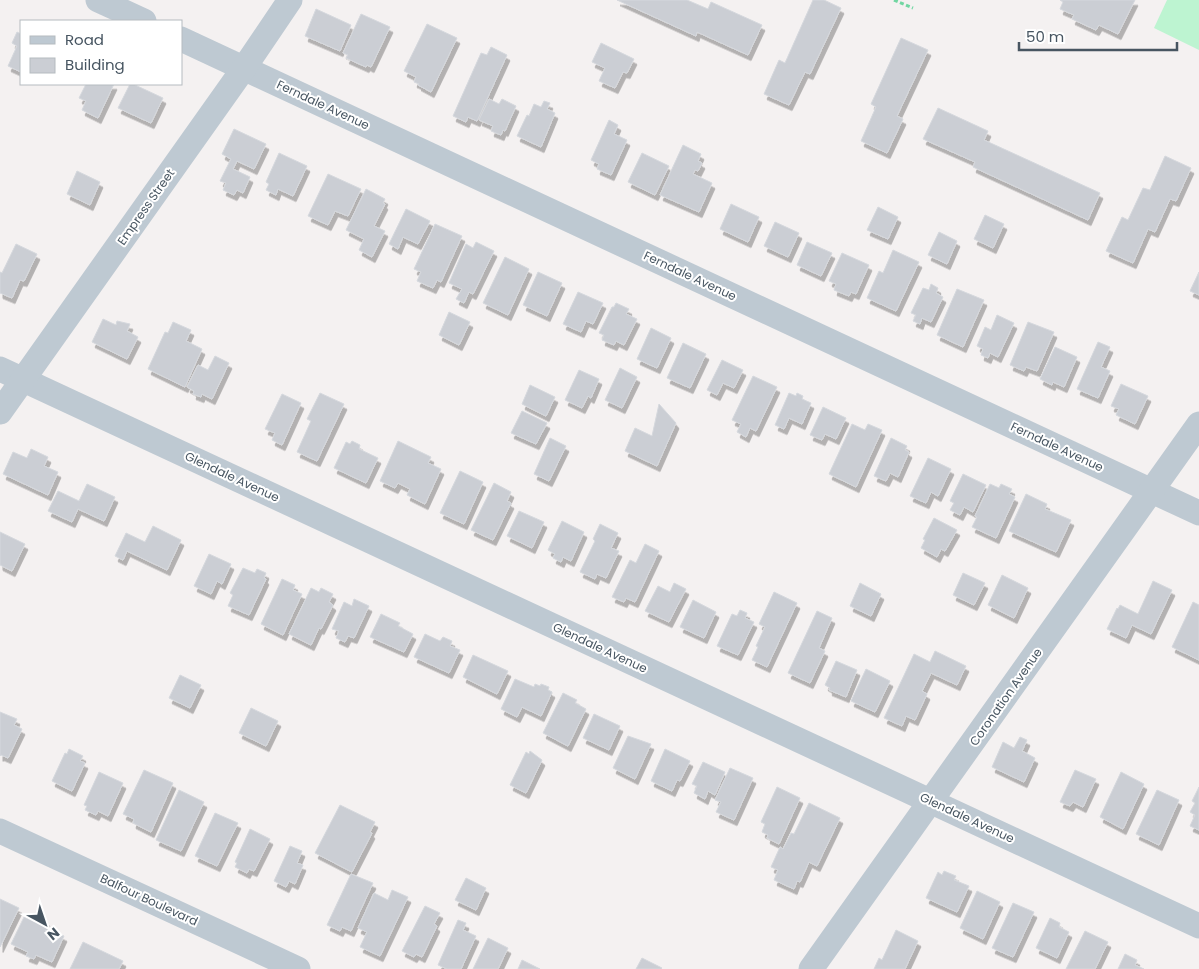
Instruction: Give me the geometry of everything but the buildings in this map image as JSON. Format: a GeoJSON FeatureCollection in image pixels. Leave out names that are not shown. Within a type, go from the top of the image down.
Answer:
{"type":"FeatureCollection","features":[{"type":"Feature","properties":{"kind":"street"},"geometry":{"type":"LineString","coordinates":[[98,0],[142,20]]}},
{"type":"Feature","properties":{"kind":"street","name":"Empress Street"},"geometry":{"type":"LineString","coordinates":[[0,412],[244,68],[290,0]]}},
{"type":"Feature","properties":{"kind":"street","name":"Ferndale Avenue"},"geometry":{"type":"LineString","coordinates":[[182,39],[1199,513]]}},
{"type":"Feature","properties":{"kind":"street","name":"Glendale Avenue"},"geometry":{"type":"LineString","coordinates":[[0,369],[1199,926]]}},
{"type":"Feature","properties":{"kind":"street","name":"Coronation Avenue"},"geometry":{"type":"LineString","coordinates":[[811,969],[1199,424]]}},
{"type":"Feature","properties":{"kind":"street","name":"Balfour Boulevard"},"geometry":{"type":"LineString","coordinates":[[0,831],[298,969]]}},
{"type":"Feature","properties":{"kind":"path"},"geometry":{"type":"LineString","coordinates":[[894,0],[913,8]]}},
{"type":"Feature","properties":{"kind":"green space"},"geometry":{"type":"Polygon","coordinates":[[[1167,0],[1199,0],[1199,50],[1154,28],[1167,0]]]}}]}
